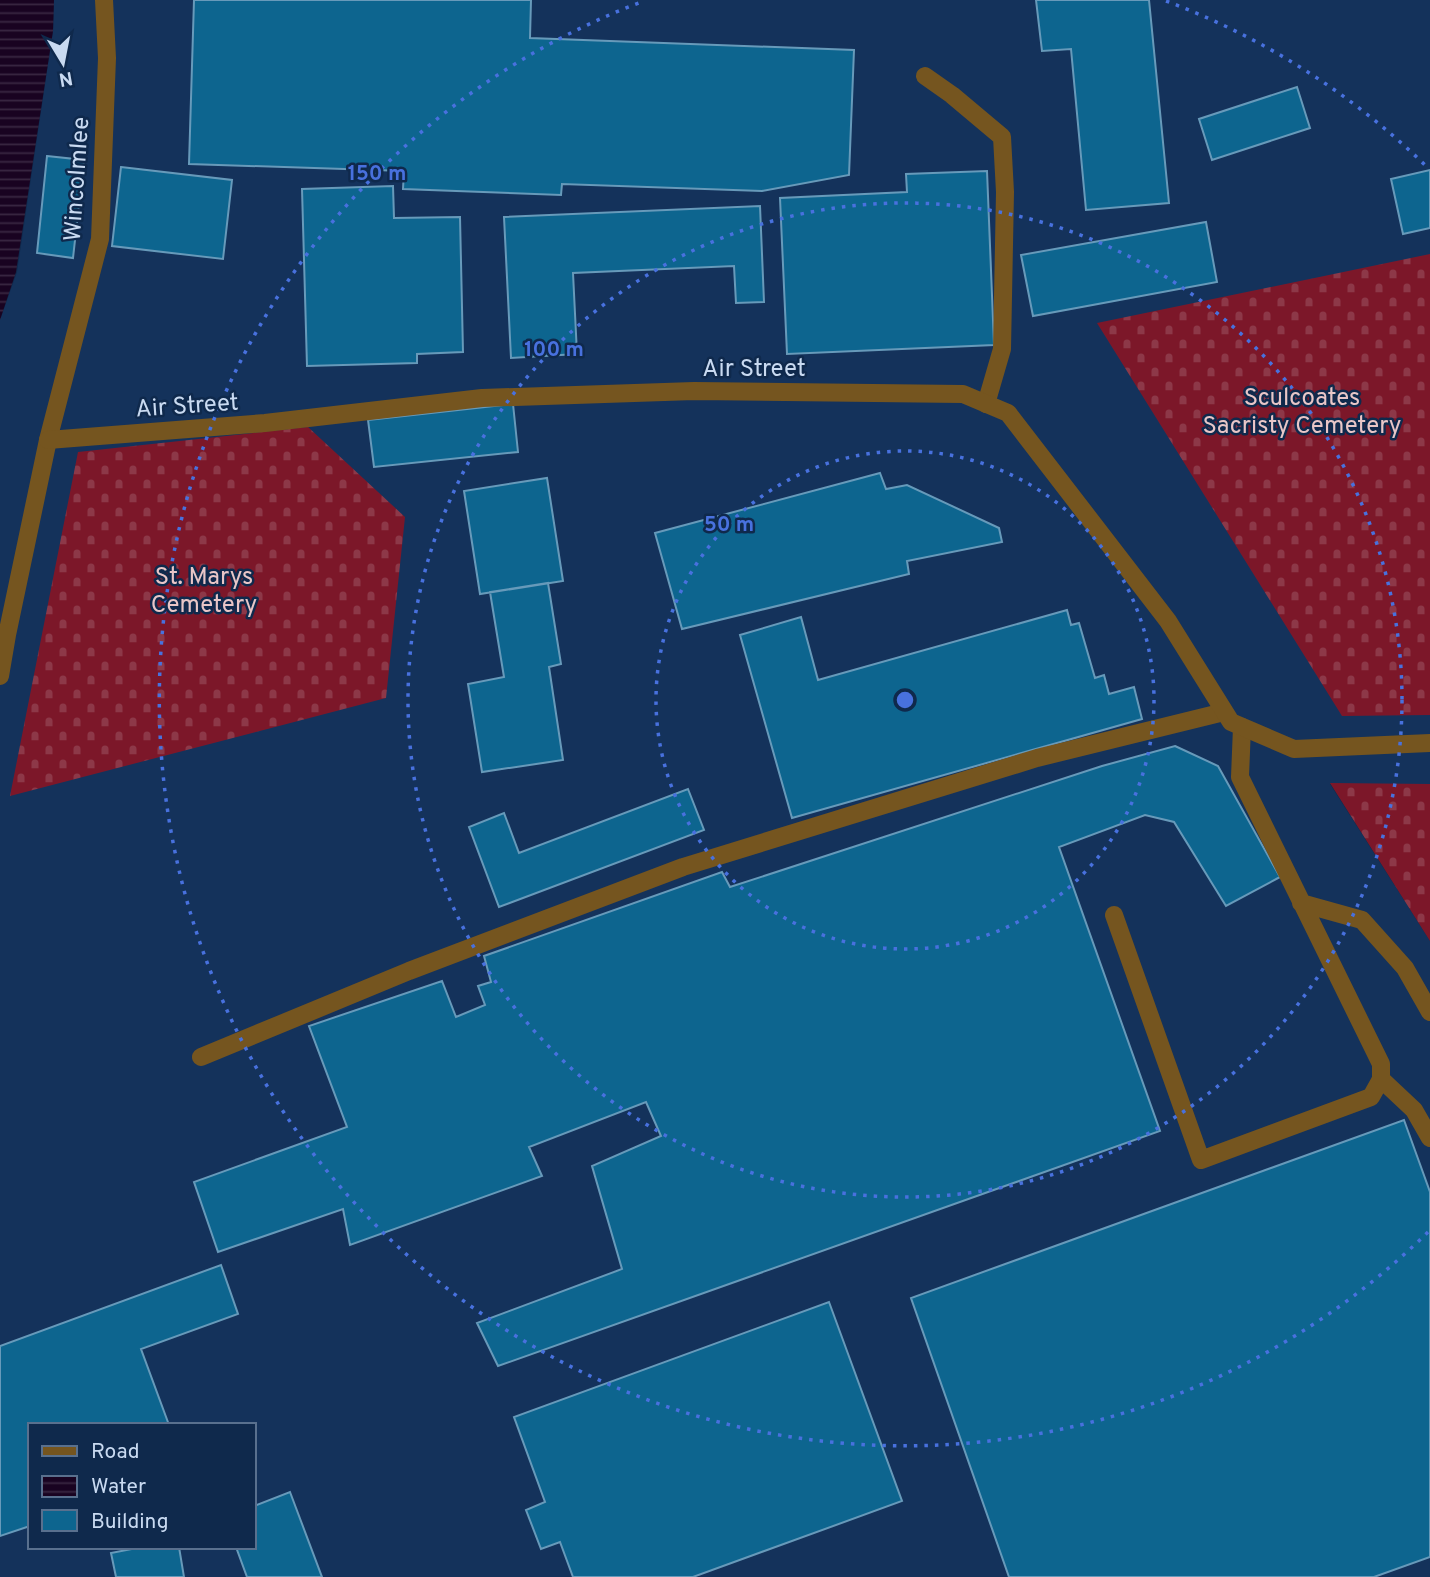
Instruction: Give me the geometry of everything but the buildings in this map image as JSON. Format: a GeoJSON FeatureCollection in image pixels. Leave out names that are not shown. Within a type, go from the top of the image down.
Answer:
{"type":"FeatureCollection","features":[{"type":"Feature","properties":{"kind":"street","name":"Wincolmlee"},"geometry":{"type":"LineString","coordinates":[[0,676],[48,440],[100,239],[107,58],[104,0]]}},
{"type":"Feature","properties":{"kind":"street"},"geometry":{"type":"LineString","coordinates":[[925,76],[1002,137],[1005,192],[1002,349],[986,404]]}},
{"type":"Feature","properties":{"kind":"street","name":"Air Street"},"geometry":{"type":"LineString","coordinates":[[48,440],[265,423],[482,398],[694,391],[963,394],[1008,413],[1168,621],[1231,722],[1294,749],[1430,744]]}},
{"type":"Feature","properties":{"kind":"street"},"geometry":{"type":"LineString","coordinates":[[201,1057],[410,971],[682,867],[1037,758],[1224,712]]}},
{"type":"Feature","properties":{"kind":"street"},"geometry":{"type":"LineString","coordinates":[[1114,915],[1201,1160],[1371,1097],[1381,1079],[1381,1064],[1240,777],[1242,727]]}},
{"type":"Feature","properties":{"kind":"street"},"geometry":{"type":"LineString","coordinates":[[1301,902],[1362,920],[1405,968],[1430,1012]]}},
{"type":"Feature","properties":{"kind":"street"},"geometry":{"type":"LineString","coordinates":[[1381,1079],[1414,1110],[1430,1138]]}},
{"type":"Feature","properties":{"kind":"shaded area"},"geometry":{"type":"Polygon","coordinates":[[[54,0],[1430,0],[1430,784],[1330,784],[1430,941],[1430,1577],[0,1577],[0,320],[17,272],[53,31],[54,0]]]}},
{"type":"Feature","properties":{"kind":"green space","name":"Sculcoates Sacristy Cemetery"},"geometry":{"type":"Polygon","coordinates":[[[1430,254],[1430,715],[1342,716],[1097,323],[1430,254]]]}},
{"type":"Feature","properties":{"kind":"green space","name":"St. Marys Cemetery"},"geometry":{"type":"Polygon","coordinates":[[[308,427],[405,517],[386,698],[10,796],[78,452],[308,427]]]}},
{"type":"Feature","properties":{"kind":"green space"},"geometry":{"type":"Polygon","coordinates":[[[1330,783],[1430,784],[1430,941],[1330,783]]]}},
{"type":"Feature","properties":{"kind":"water"},"geometry":{"type":"Polygon","coordinates":[[[0,0],[54,0],[53,31],[16,272],[0,320],[0,0]]]}}]}
